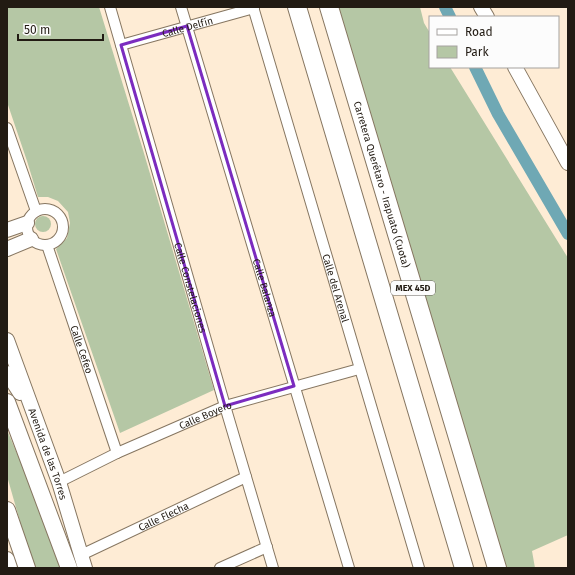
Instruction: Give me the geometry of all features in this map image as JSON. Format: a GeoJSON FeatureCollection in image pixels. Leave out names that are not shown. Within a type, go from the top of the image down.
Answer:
{"type":"FeatureCollection","features":[{"type":"Feature","properties":{"kind":"highway","name":"MEX 45D"},"geometry":{"type":"LineString","coordinates":[[297,7],[464,568]]}},
{"type":"Feature","properties":{"kind":"highway","name":"Carretera Querétaro - Irapuato (Cuota)"},"geometry":{"type":"LineString","coordinates":[[329,7],[497,568]]}},
{"type":"Feature","properties":{"kind":"main road","name":"Avenida de las Torres"},"geometry":{"type":"LineString","coordinates":[[7,402],[69,568]]}},
{"type":"Feature","properties":{"kind":"main road"},"geometry":{"type":"LineString","coordinates":[[7,510],[27,568]]}},
{"type":"Feature","properties":{"kind":"street","name":"Calle Constelaciones"},"geometry":{"type":"LineString","coordinates":[[110,7],[273,568]]}},
{"type":"Feature","properties":{"kind":"street","name":"Calle Balanza"},"geometry":{"type":"LineString","coordinates":[[181,7],[348,568]]}},
{"type":"Feature","properties":{"kind":"street"},"geometry":{"type":"LineString","coordinates":[[481,7],[486,16]]}},
{"type":"Feature","properties":{"kind":"street","name":"Calle Delfín"},"geometry":{"type":"LineString","coordinates":[[121,45],[254,8]]}},
{"type":"Feature","properties":{"kind":"street","name":"Calle del Arenal"},"geometry":{"type":"LineString","coordinates":[[254,8],[419,568]]}},
{"type":"Feature","properties":{"kind":"street"},"geometry":{"type":"LineString","coordinates":[[516,68],[568,163]]}},
{"type":"Feature","properties":{"kind":"street"},"geometry":{"type":"LineString","coordinates":[[7,128],[36,211]]}},
{"type":"Feature","properties":{"kind":"street"},"geometry":{"type":"LineString","coordinates":[[44,209],[51,210],[60,217],[63,229],[58,240],[47,245],[41,245],[31,239],[26,228],[30,217],[36,211],[44,209]]}},
{"type":"Feature","properties":{"kind":"street"},"geometry":{"type":"LineString","coordinates":[[7,230],[27,223]]}},
{"type":"Feature","properties":{"kind":"street"},"geometry":{"type":"LineString","coordinates":[[7,249],[31,239]]}},
{"type":"Feature","properties":{"kind":"street","name":"Calle Cefeo"},"geometry":{"type":"LineString","coordinates":[[47,245],[117,453]]}},
{"type":"Feature","properties":{"kind":"street","name":"Avenida de las Torres"},"geometry":{"type":"LineString","coordinates":[[7,340],[58,482],[83,562]]}},
{"type":"Feature","properties":{"kind":"street","name":"Calle Boyero"},"geometry":{"type":"LineString","coordinates":[[58,482],[117,453],[225,406],[359,368]]}},
{"type":"Feature","properties":{"kind":"street"},"geometry":{"type":"LineString","coordinates":[[7,372],[36,419]]}},
{"type":"Feature","properties":{"kind":"street","name":"Calle Flecha"},"geometry":{"type":"LineString","coordinates":[[83,562],[246,477]]}},
{"type":"Feature","properties":{"kind":"street"},"geometry":{"type":"LineString","coordinates":[[220,568],[267,547]]}},
{"type":"Feature","properties":{"kind":"street"},"geometry":{"type":"LineString","coordinates":[[7,559],[10,568]]}},
{"type":"Feature","properties":{"kind":"highlighted area"},"geometry":{"type":"Polygon","coordinates":[[[187,26],[294,386],[225,406],[121,45],[187,26]]]}},
{"type":"Feature","properties":{"kind":"green space"},"geometry":{"type":"Polygon","coordinates":[[[7,7],[99,7],[214,390],[120,433],[56,249],[67,238],[70,223],[68,212],[58,201],[48,197],[38,197],[7,102],[7,7]]]}},
{"type":"Feature","properties":{"kind":"green space"},"geometry":{"type":"Polygon","coordinates":[[[338,7],[420,7],[424,23],[429,31],[429,68],[451,68],[568,258],[568,535],[532,551],[535,568],[505,568],[338,7]]]}},
{"type":"Feature","properties":{"kind":"green space"},"geometry":{"type":"Polygon","coordinates":[[[40,216],[46,216],[51,221],[49,230],[46,232],[40,232],[35,227],[35,221],[40,216]]]}},
{"type":"Feature","properties":{"kind":"green space"},"geometry":{"type":"Polygon","coordinates":[[[7,430],[41,510],[61,568],[35,568],[7,476],[7,430]]]}},
{"type":"Feature","properties":{"kind":"waterway"},"geometry":{"type":"LineString","coordinates":[[445,7],[450,16]]}},
{"type":"Feature","properties":{"kind":"waterway"},"geometry":{"type":"LineString","coordinates":[[475,68],[498,114],[568,234]]}}]}
